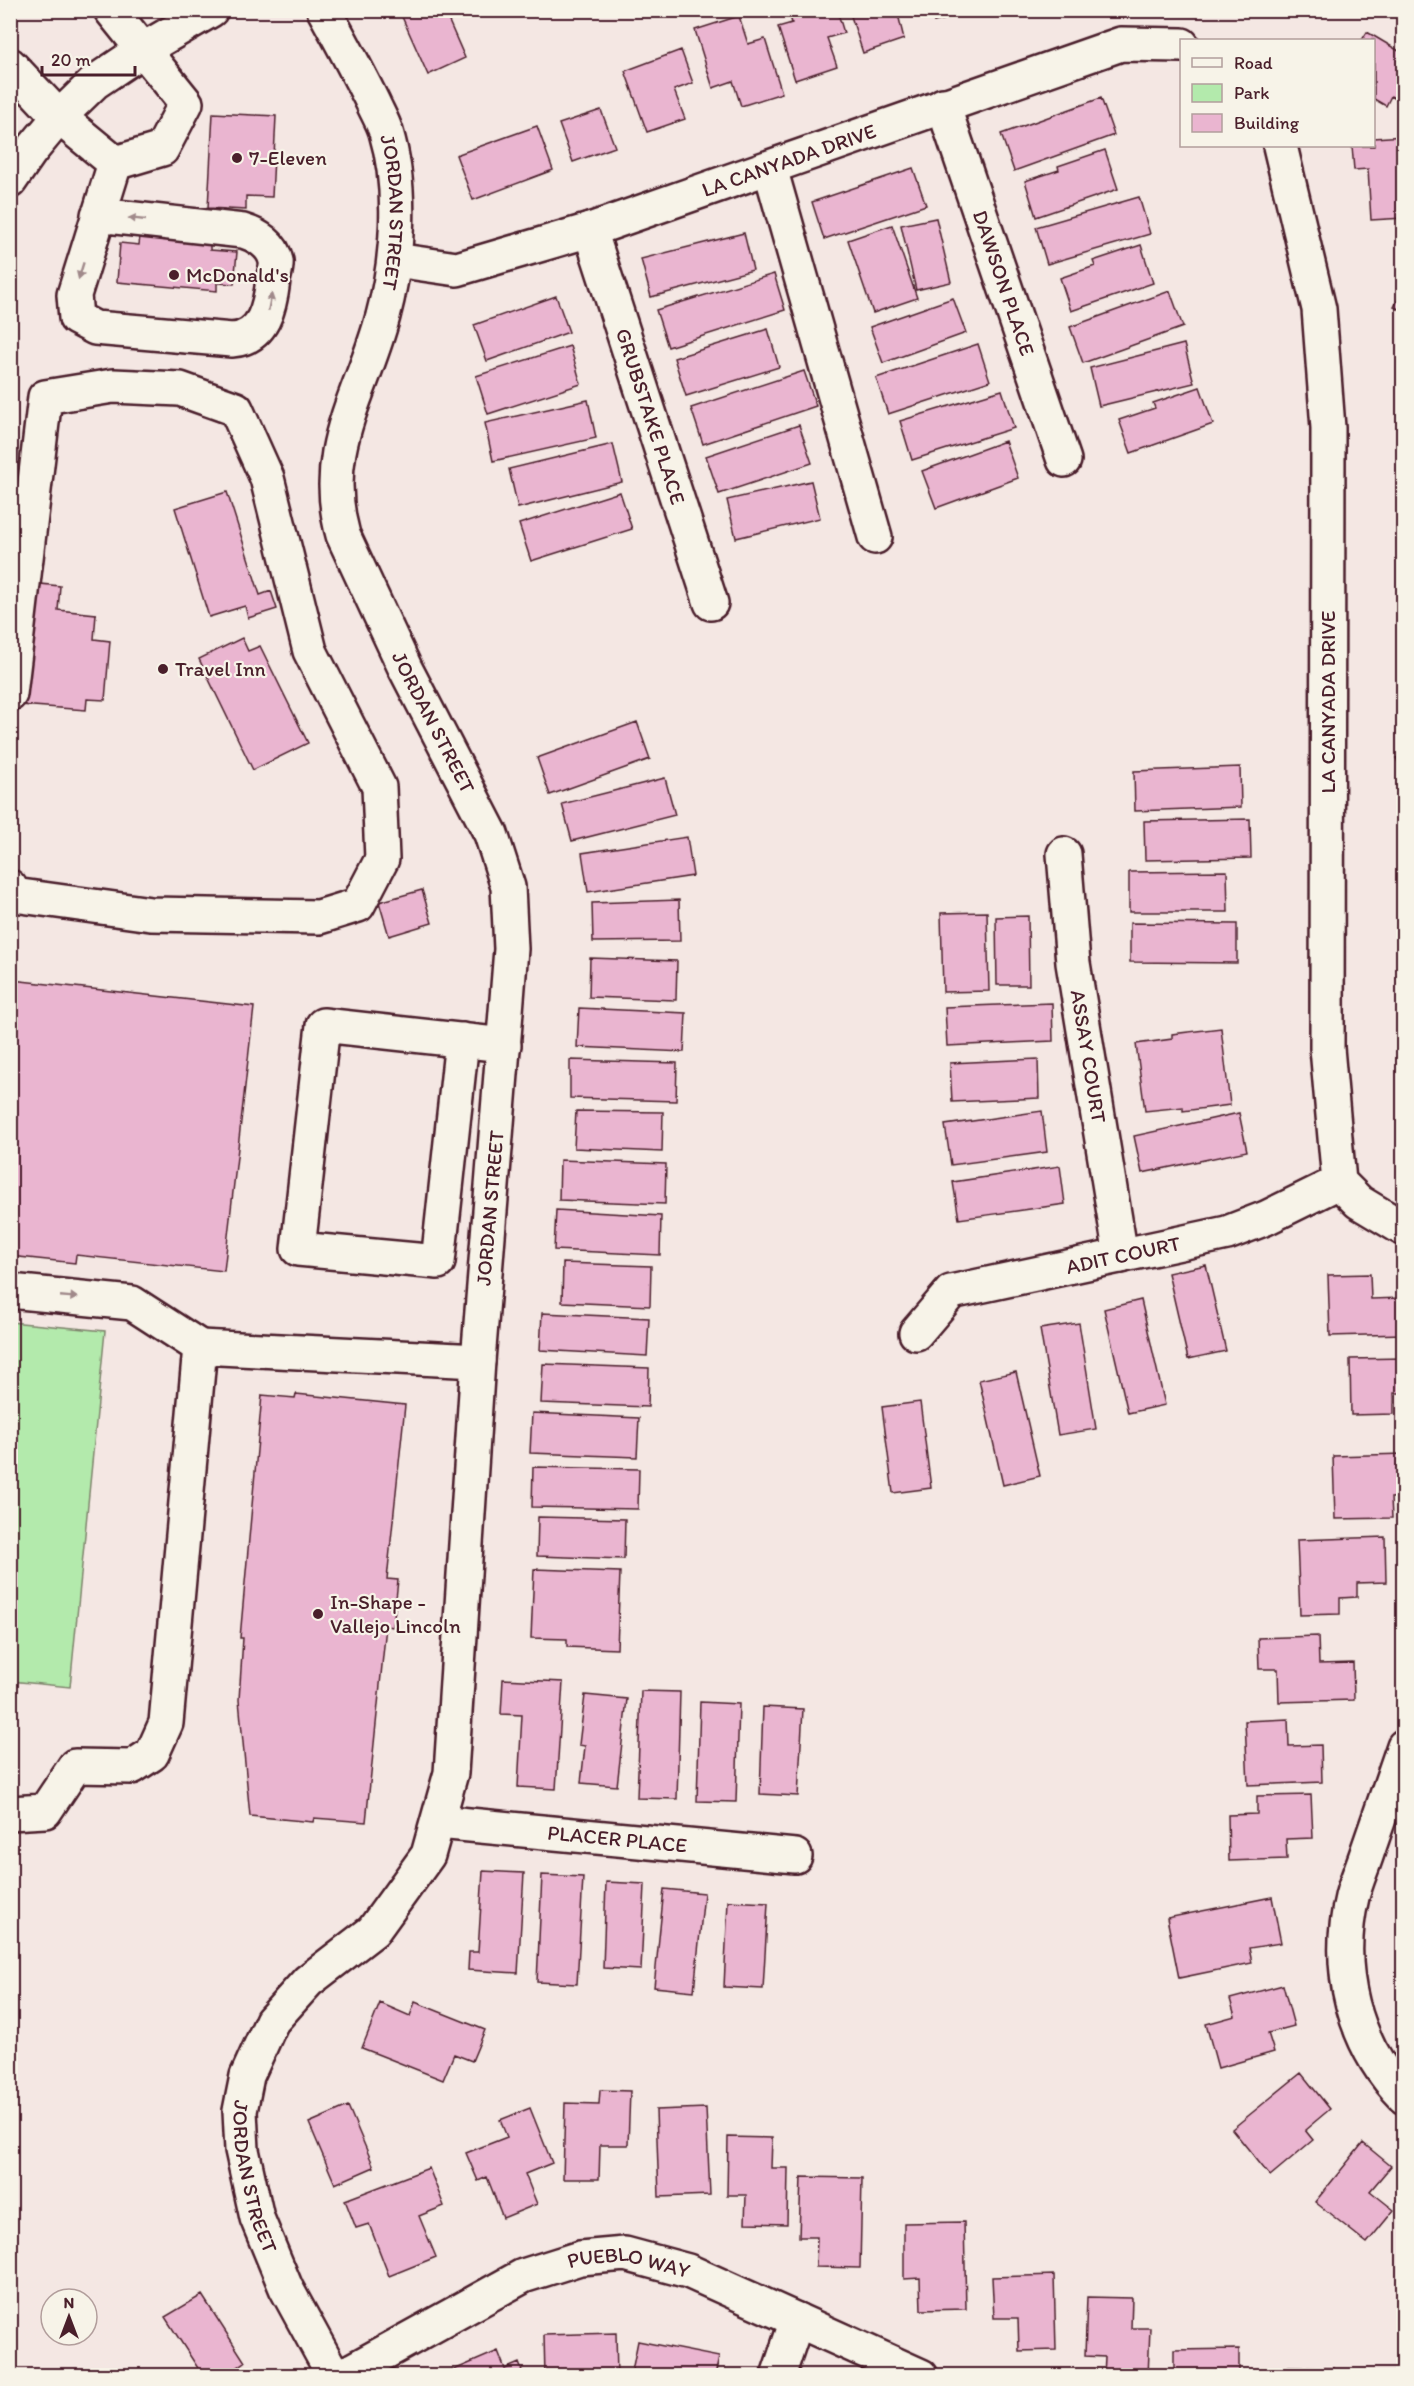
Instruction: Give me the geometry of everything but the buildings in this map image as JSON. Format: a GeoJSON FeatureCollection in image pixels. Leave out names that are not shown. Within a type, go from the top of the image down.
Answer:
{"type":"FeatureCollection","features":[{"type":"Feature","properties":{"kind":"street"},"geometry":{"type":"LineString","coordinates":[[111,10],[186,103],[162,149],[115,164]]}},
{"type":"Feature","properties":{"kind":"street"},"geometry":{"type":"LineString","coordinates":[[10,181],[58,117],[95,82],[144,49],[211,10]]}},
{"type":"Feature","properties":{"kind":"street","name":"JORDAN STREET"},"geometry":{"type":"LineString","coordinates":[[324,10],[386,131],[395,175],[395,260],[383,316],[348,414],[338,454],[335,485],[337,511],[343,534],[405,668],[491,834],[508,887],[511,949],[478,1361],[451,1773],[428,1855],[373,1931],[308,1981],[272,2021],[247,2076],[240,2111],[242,2150],[257,2218],[286,2288],[334,2376]]}},
{"type":"Feature","properties":{"kind":"street","name":"LA CANYADA DRIVE"},"geometry":{"type":"LineString","coordinates":[[395,260],[457,269],[590,230],[1121,44],[1180,45]]}},
{"type":"Feature","properties":{"kind":"street"},"geometry":{"type":"LineString","coordinates":[[10,65],[58,117],[115,164]]}},
{"type":"Feature","properties":{"kind":"street","name":"DAWSON PLACE"},"geometry":{"type":"LineString","coordinates":[[943,105],[1064,460]]}},
{"type":"Feature","properties":{"kind":"street","name":"LA CANYADA DRIVE"},"geometry":{"type":"LineString","coordinates":[[1280,147],[1319,309],[1328,428],[1327,1048],[1340,1182]]}},
{"type":"Feature","properties":{"kind":"street"},"geometry":{"type":"LineString","coordinates":[[98,215],[243,231],[257,235],[268,247],[276,262],[270,308],[264,320],[246,337],[232,340],[95,328],[76,318],[74,295],[98,215],[115,164]]}},
{"type":"Feature","properties":{"kind":"street"},"geometry":{"type":"LineString","coordinates":[[770,168],[875,537]]}},
{"type":"Feature","properties":{"kind":"street","name":"GRUBSTAKE PLACE"},"geometry":{"type":"LineString","coordinates":[[590,230],[711,603]]}},
{"type":"Feature","properties":{"kind":"street"},"geometry":{"type":"LineString","coordinates":[[10,694],[15,601],[45,397],[113,386],[180,389],[236,410],[267,478],[310,651],[379,787],[382,859],[358,905],[319,917],[151,914],[14,895],[10,887]]}},
{"type":"Feature","properties":{"kind":"street","name":"ASSAY COURT"},"geometry":{"type":"LineString","coordinates":[[1064,854],[1073,963],[1121,1256]]}},
{"type":"Feature","properties":{"kind":"street"},"geometry":{"type":"LineString","coordinates":[[462,1040],[438,1262],[298,1249],[323,1025],[462,1040],[504,1045]]}},
{"type":"Feature","properties":{"kind":"street"},"geometry":{"type":"LineString","coordinates":[[1340,1182],[1359,1202],[1404,1230]]}},
{"type":"Feature","properties":{"kind":"street","name":"ADIT COURT"},"geometry":{"type":"LineString","coordinates":[[916,1333],[951,1292],[1227,1233],[1266,1218],[1340,1182]]}},
{"type":"Feature","properties":{"kind":"street"},"geometry":{"type":"LineString","coordinates":[[10,1291],[132,1303],[200,1347],[478,1361]]}},
{"type":"Feature","properties":{"kind":"street"},"geometry":{"type":"LineString","coordinates":[[10,1813],[45,1811],[75,1766],[132,1767],[152,1754],[166,1723],[200,1347]]}},
{"type":"Feature","properties":{"kind":"street"},"geometry":{"type":"LineString","coordinates":[[1404,1746],[1352,1898],[1347,1940],[1347,1986],[1359,2028],[1374,2058],[1404,2096]]}},
{"type":"Feature","properties":{"kind":"street","name":"PLACER PLACE"},"geometry":{"type":"LineString","coordinates":[[438,1822],[795,1856]]}},
{"type":"Feature","properties":{"kind":"street","name":"PUEBLO WAY"},"geometry":{"type":"LineString","coordinates":[[342,2376],[523,2276],[580,2258],[626,2254],[688,2271],[921,2376]]}},
{"type":"Feature","properties":{"kind":"street"},"geometry":{"type":"LineString","coordinates":[[778,2376],[797,2320]]}},
{"type":"Feature","properties":{"kind":"green space"},"geometry":{"type":"Polygon","coordinates":[[[10,1322],[105,1331],[70,1687],[11,1681],[10,1322]]]}},
{"type":"Feature","properties":{"kind":"place","name":"7-Eleven"},"geometry":{"type":"Point","coordinates":[237,158]}},
{"type":"Feature","properties":{"kind":"place","name":"McDonald's"},"geometry":{"type":"Point","coordinates":[174,275]}},
{"type":"Feature","properties":{"kind":"place","name":"Travel Inn"},"geometry":{"type":"Point","coordinates":[163,669]}},
{"type":"Feature","properties":{"kind":"place","name":"In-Shape - Vallejo Lincoln"},"geometry":{"type":"Point","coordinates":[318,1614]}}]}
